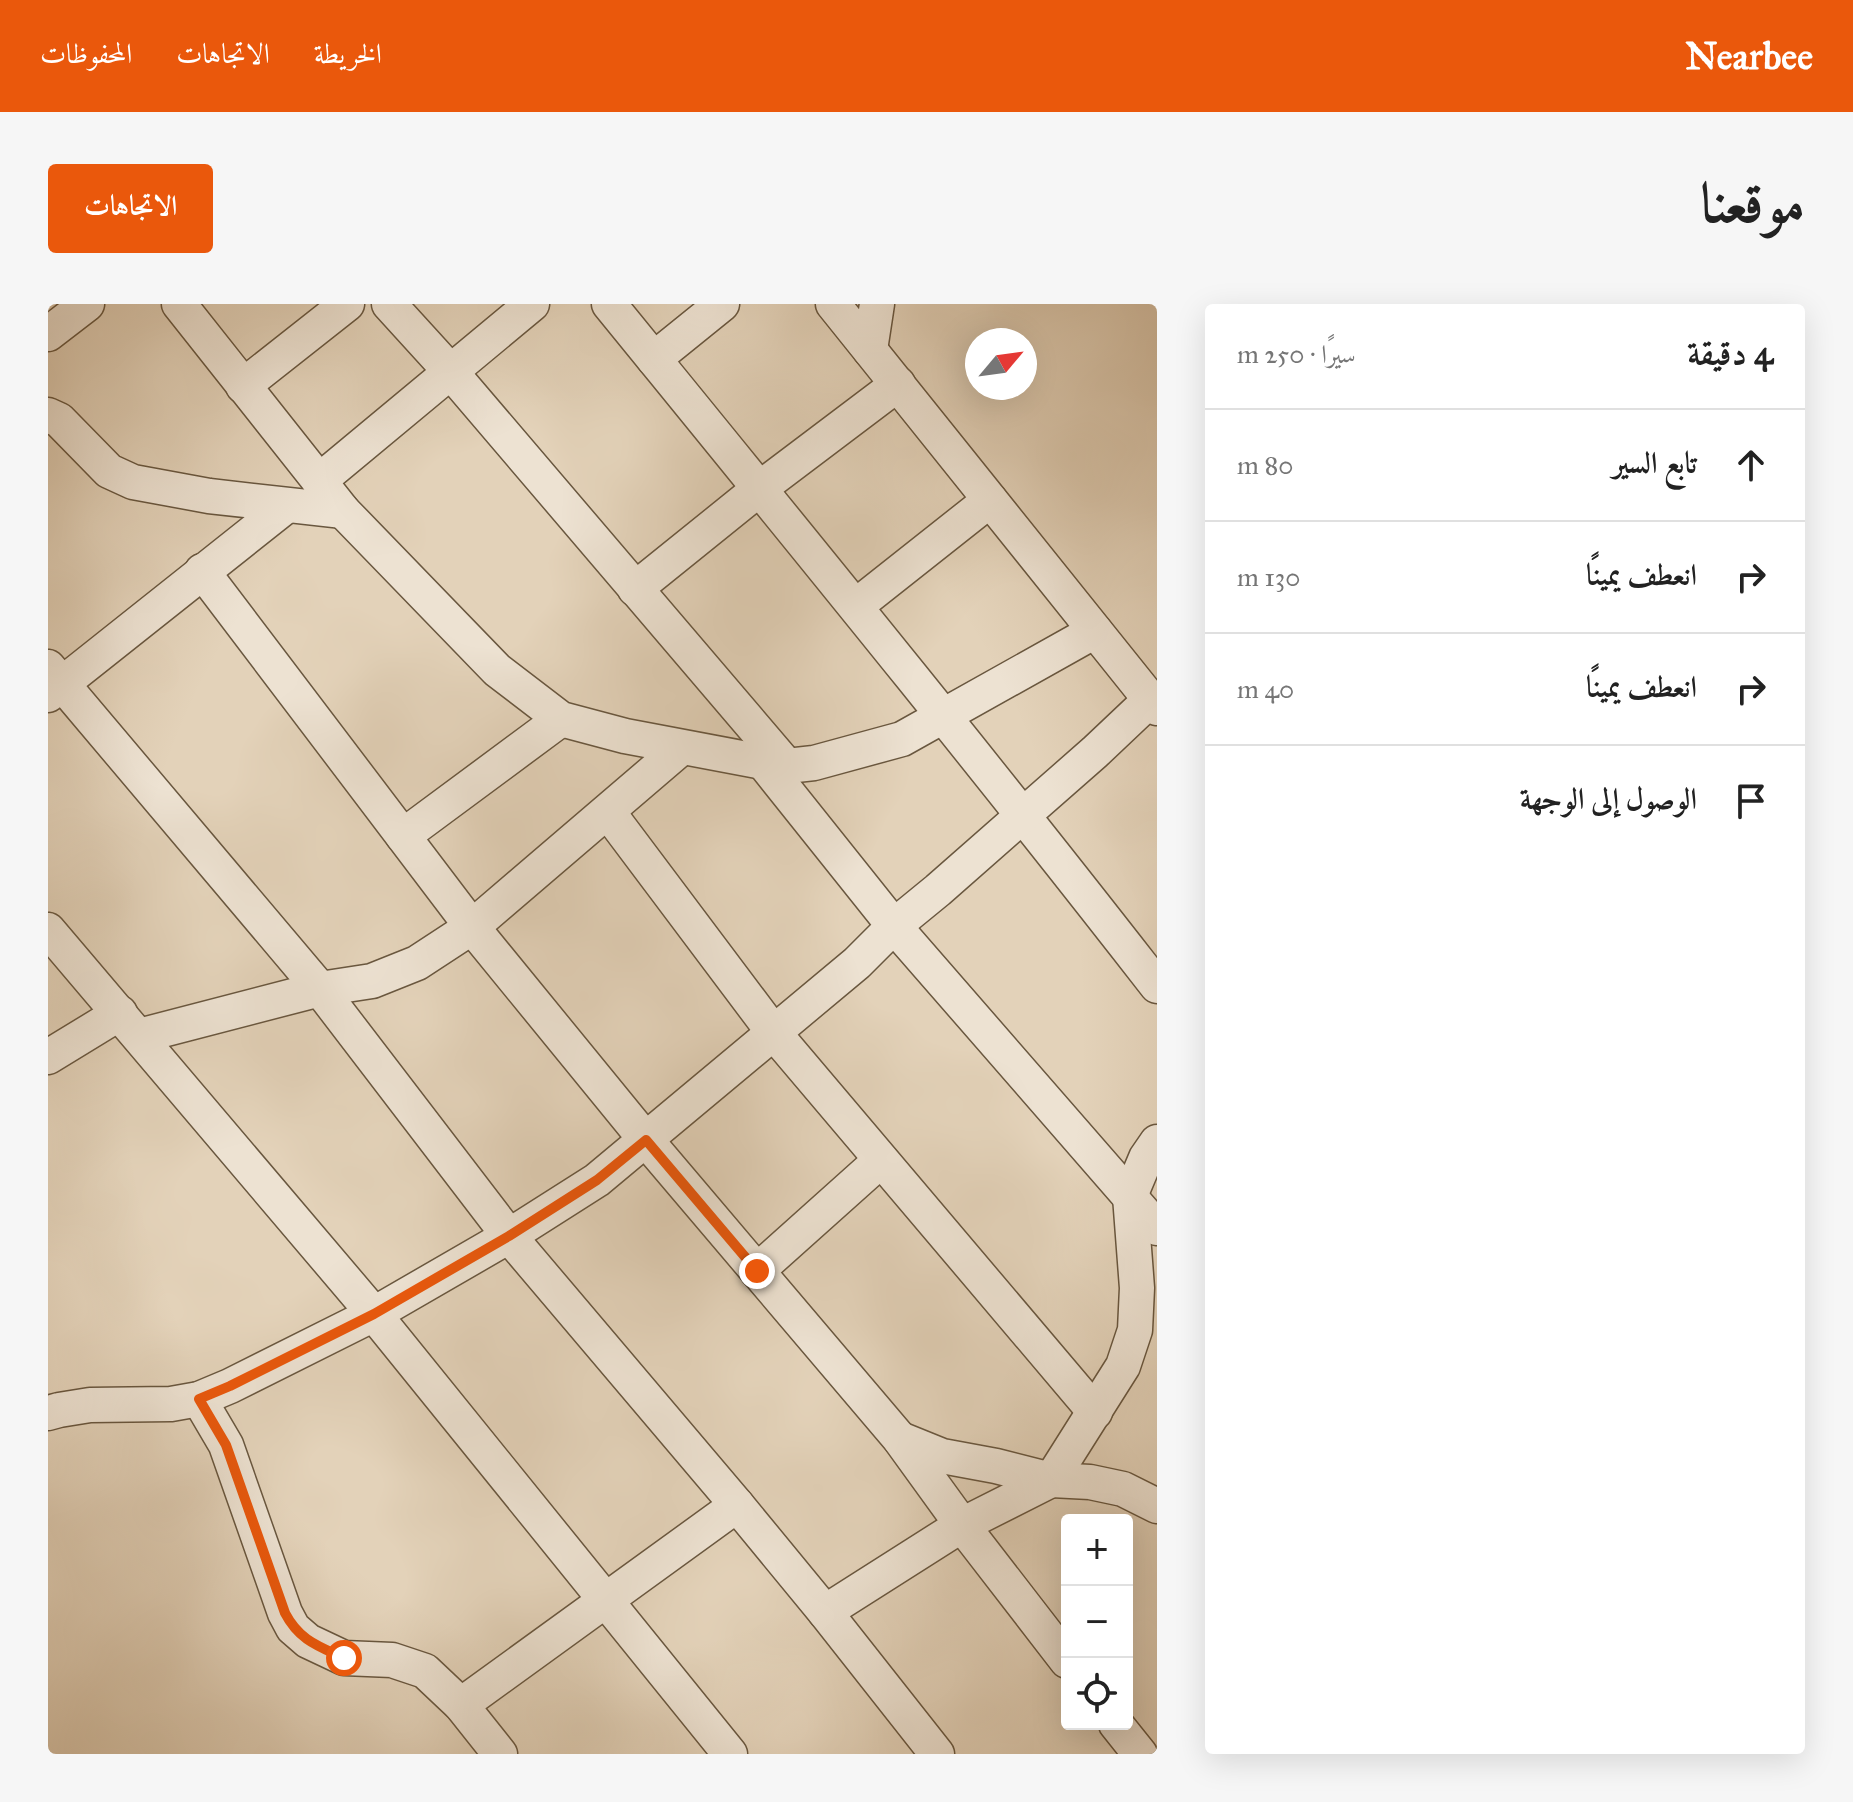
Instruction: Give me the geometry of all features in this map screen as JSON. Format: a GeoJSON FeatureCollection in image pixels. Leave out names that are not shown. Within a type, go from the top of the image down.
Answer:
{"type":"FeatureCollection","features":[{"type":"Feature","properties":{"kind":"street"},"geometry":{"type":"LineString","coordinates":[[48,334],[87,304]]}},
{"type":"Feature","properties":{"kind":"street"},"geometry":{"type":"LineString","coordinates":[[179,304],[343,511],[497,670],[561,719],[681,748],[775,764],[814,763],[902,739],[1095,631]]}},
{"type":"Feature","properties":{"kind":"street"},"geometry":{"type":"LineString","coordinates":[[243,386],[347,304]]}},
{"type":"Feature","properties":{"kind":"street"},"geometry":{"type":"LineString","coordinates":[[389,304],[635,589],[775,764],[894,926],[1157,1228]]}},
{"type":"Feature","properties":{"kind":"street"},"geometry":{"type":"LineString","coordinates":[[319,481],[532,304]]}},
{"type":"Feature","properties":{"kind":"street"},"geometry":{"type":"LineString","coordinates":[[609,304],[1024,815],[1157,986]]}},
{"type":"Feature","properties":{"kind":"street"},"geometry":{"type":"LineString","coordinates":[[654,359],[722,304]]}},
{"type":"Feature","properties":{"kind":"street"},"geometry":{"type":"LineString","coordinates":[[48,1413],[90,1405],[171,1404],[199,1399],[230,1386],[374,1314],[509,1236],[597,1180],[857,963],[894,926],[1153,704],[833,304]]}},
{"type":"Feature","properties":{"kind":"street"},"geometry":{"type":"LineString","coordinates":[[870,350],[877,304]]}},
{"type":"Feature","properties":{"kind":"street"},"geometry":{"type":"LineString","coordinates":[[635,589],[759,489],[898,384]]}},
{"type":"Feature","properties":{"kind":"street"},"geometry":{"type":"LineString","coordinates":[[48,415],[59,420],[109,471],[133,482],[209,496],[343,511]]}},
{"type":"Feature","properties":{"kind":"street"},"geometry":{"type":"LineString","coordinates":[[856,606],[990,500]]}},
{"type":"Feature","properties":{"kind":"street"},"geometry":{"type":"LineString","coordinates":[[286,506],[53,682],[320,989],[509,1236],[737,1505],[937,1754]]}},
{"type":"Feature","properties":{"kind":"street"},"geometry":{"type":"LineString","coordinates":[[202,571],[472,927],[646,1140],[899,1438],[1065,1658]]}},
{"type":"Feature","properties":{"kind":"street"},"geometry":{"type":"LineString","coordinates":[[403,836],[561,719]]}},
{"type":"Feature","properties":{"kind":"street"},"geometry":{"type":"LineString","coordinates":[[48,1057],[130,1024],[372,981],[417,963],[472,927],[681,748]]}},
{"type":"Feature","properties":{"kind":"street"},"geometry":{"type":"LineString","coordinates":[[608,812],[774,1033],[1095,1412]]}},
{"type":"Feature","properties":{"kind":"street"},"geometry":{"type":"LineString","coordinates":[[48,930],[374,1314],[730,1754]]}},
{"type":"Feature","properties":{"kind":"street"},"geometry":{"type":"LineString","coordinates":[[825,1612],[962,1525],[1051,1480],[1123,1366],[1135,1330],[1137,1288],[1130,1196],[1146,1158],[1157,1142]]}},
{"type":"Feature","properties":{"kind":"street"},"geometry":{"type":"LineString","coordinates":[[757,1271],[881,1160]]}},
{"type":"Feature","properties":{"kind":"street"},"geometry":{"type":"LineString","coordinates":[[199,1399],[226,1445],[293,1628],[308,1641],[344,1658],[392,1660],[425,1671],[461,1705],[500,1754]]}},
{"type":"Feature","properties":{"kind":"street"},"geometry":{"type":"LineString","coordinates":[[899,1438],[942,1456],[1051,1480],[1090,1482],[1123,1489],[1157,1506]]}},
{"type":"Feature","properties":{"kind":"street"},"geometry":{"type":"LineString","coordinates":[[461,1705],[737,1505]]}},
{"type":"Feature","properties":{"kind":"street"},"geometry":{"type":"LineString","coordinates":[[1121,1730],[1140,1754]]}},
{"type":"Feature","properties":{"kind":"route"},"geometry":{"type":"LineString","coordinates":[[344,1658],[308,1641],[293,1628],[226,1445],[199,1399],[374,1314],[509,1236],[597,1180],[646,1140],[757,1271]]}}]}
